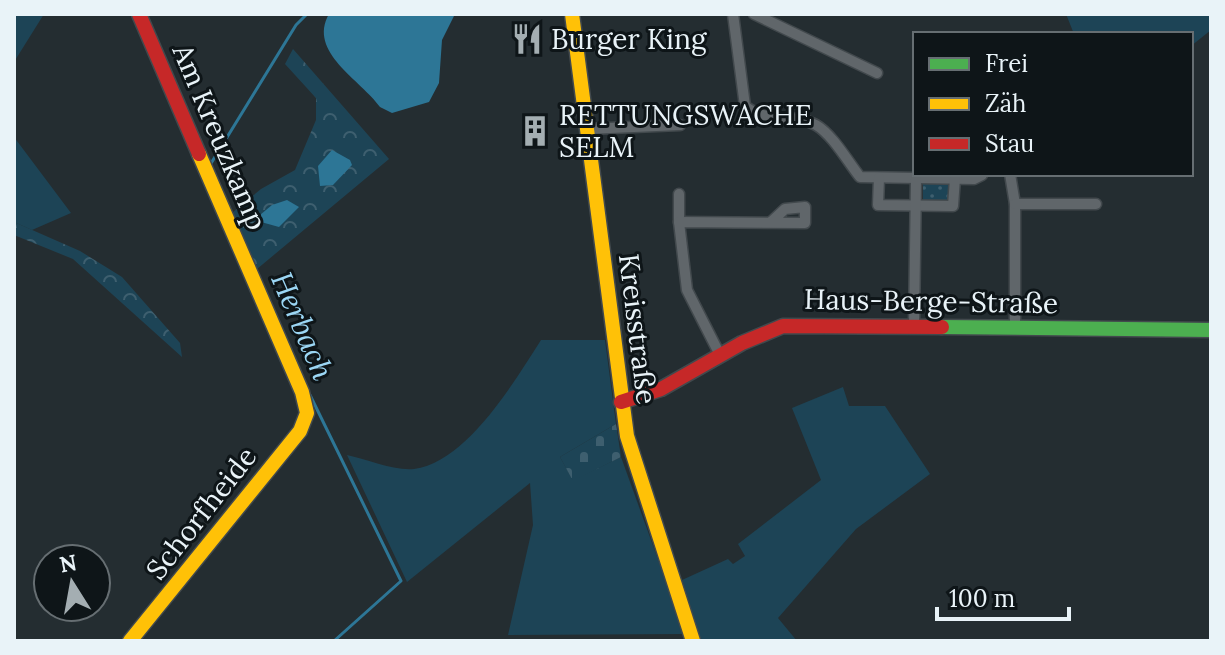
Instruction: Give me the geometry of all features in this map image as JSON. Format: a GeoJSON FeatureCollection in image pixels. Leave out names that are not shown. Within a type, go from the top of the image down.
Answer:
{"type":"FeatureCollection","features":[{"type":"Feature","properties":{"kind":"street","name":"Am Kreuzkamp"},"geometry":{"type":"LineString","coordinates":[[139,14],[302,392],[307,413]]}},
{"type":"Feature","properties":{"kind":"street","name":"Kreisstraße"},"geometry":{"type":"LineString","coordinates":[[572,14],[621,402],[640,486],[693,641]]}},
{"type":"Feature","properties":{"kind":"street"},"geometry":{"type":"LineString","coordinates":[[733,14],[745,106],[756,115],[805,120],[819,126],[860,177],[974,179],[980,176]]}},
{"type":"Feature","properties":{"kind":"street"},"geometry":{"type":"LineString","coordinates":[[754,14],[877,73]]}},
{"type":"Feature","properties":{"kind":"street"},"geometry":{"type":"LineString","coordinates":[[587,129],[680,125]]}},
{"type":"Feature","properties":{"kind":"street"},"geometry":{"type":"LineString","coordinates":[[1010,176],[1015,204],[1015,328]]}},
{"type":"Feature","properties":{"kind":"street"},"geometry":{"type":"LineString","coordinates":[[879,178],[878,205],[953,206],[955,178]]}},
{"type":"Feature","properties":{"kind":"street"},"geometry":{"type":"LineString","coordinates":[[914,325],[916,179]]}},
{"type":"Feature","properties":{"kind":"street"},"geometry":{"type":"LineString","coordinates":[[679,194],[687,290],[719,353]]}},
{"type":"Feature","properties":{"kind":"street"},"geometry":{"type":"LineString","coordinates":[[1015,204],[1096,204]]}},
{"type":"Feature","properties":{"kind":"street"},"geometry":{"type":"LineString","coordinates":[[679,222],[770,223]]}},
{"type":"Feature","properties":{"kind":"street","name":"Haus-Berge-Straße"},"geometry":{"type":"LineString","coordinates":[[621,402],[643,397],[719,353],[783,326],[1211,330]]}},
{"type":"Feature","properties":{"kind":"street","name":"Schorfheide"},"geometry":{"type":"LineString","coordinates":[[130,641],[300,431],[307,413]]}},
{"type":"Feature","properties":{"kind":"green space"},"geometry":{"type":"Polygon","coordinates":[[[14,14],[44,14],[14,62],[14,14]]]}},
{"type":"Feature","properties":{"kind":"green space"},"geometry":{"type":"Polygon","coordinates":[[[1066,14],[1211,14],[1211,30],[1193,44],[1193,32],[1073,32],[1066,14]]]}},
{"type":"Feature","properties":{"kind":"green space"},"geometry":{"type":"Polygon","coordinates":[[[293,49],[389,159],[257,269],[232,213],[261,189],[295,170],[316,120],[316,98],[285,64],[293,49]]]}},
{"type":"Feature","properties":{"kind":"green space"},"geometry":{"type":"Polygon","coordinates":[[[14,137],[71,213],[32,230],[14,222],[14,137]]]}},
{"type":"Feature","properties":{"kind":"green space"},"geometry":{"type":"Polygon","coordinates":[[[923,182],[949,183],[949,201],[923,202],[923,182]]]}},
{"type":"Feature","properties":{"kind":"green space"},"geometry":{"type":"Polygon","coordinates":[[[14,222],[80,251],[122,277],[180,343],[182,357],[73,259],[14,235],[14,222]]]}},
{"type":"Feature","properties":{"kind":"green space"},"geometry":{"type":"Polygon","coordinates":[[[541,340],[605,340],[616,424],[560,457],[573,480],[621,457],[685,634],[508,635],[533,525],[530,483],[407,582],[347,455],[406,469],[434,463],[452,452],[487,418],[541,340]]]}},
{"type":"Feature","properties":{"kind":"green space"},"geometry":{"type":"Polygon","coordinates":[[[843,387],[849,406],[885,406],[930,474],[856,529],[778,618],[797,641],[701,641],[682,580],[728,559],[733,564],[745,556],[738,544],[821,480],[792,408],[843,387]]]}},
{"type":"Feature","properties":{"kind":"green space"},"geometry":{"type":"Polygon","coordinates":[[[616,424],[621,457],[573,481],[560,457],[616,424]]]}},
{"type":"Feature","properties":{"kind":"shaded area"},"geometry":{"type":"Polygon","coordinates":[[[329,14],[455,14],[442,40],[439,83],[429,102],[392,113],[380,107],[330,53],[324,28],[329,14]]]}},
{"type":"Feature","properties":{"kind":"shaded area"},"geometry":{"type":"Polygon","coordinates":[[[332,150],[350,160],[352,165],[333,185],[320,186],[318,166],[332,150]]]}},
{"type":"Feature","properties":{"kind":"shaded area"},"geometry":{"type":"Polygon","coordinates":[[[287,200],[299,207],[279,227],[261,222],[260,215],[272,205],[287,200]]]}},
{"type":"Feature","properties":{"kind":"waterway","name":"Herbach"},"geometry":{"type":"LineString","coordinates":[[210,165],[296,25],[307,14]]}},
{"type":"Feature","properties":{"kind":"waterway","name":"Herbach"},"geometry":{"type":"LineString","coordinates":[[310,395],[401,581],[334,641]]}},
{"type":"Feature","properties":{"kind":"traffic: fast"},"geometry":{"type":"LineString","coordinates":[[942,327],[1211,330]]}},
{"type":"Feature","properties":{"kind":"traffic: slow"},"geometry":{"type":"LineString","coordinates":[[572,14],[627,436],[693,641]]}},
{"type":"Feature","properties":{"kind":"traffic: slow"},"geometry":{"type":"LineString","coordinates":[[130,641],[300,431],[307,413],[302,392],[199,154]]}},
{"type":"Feature","properties":{"kind":"traffic: jam"},"geometry":{"type":"LineString","coordinates":[[139,14],[199,154]]}},
{"type":"Feature","properties":{"kind":"traffic: jam"},"geometry":{"type":"LineString","coordinates":[[621,402],[661,389],[742,343],[783,326],[942,327]]}},
{"type":"Feature","properties":{"kind":"place","name":"Burger King"},"geometry":{"type":"Point","coordinates":[527,39]}},
{"type":"Feature","properties":{"kind":"place","name":"RETTUNGSWACHE SELM"},"geometry":{"type":"Point","coordinates":[535,131]}}]}
